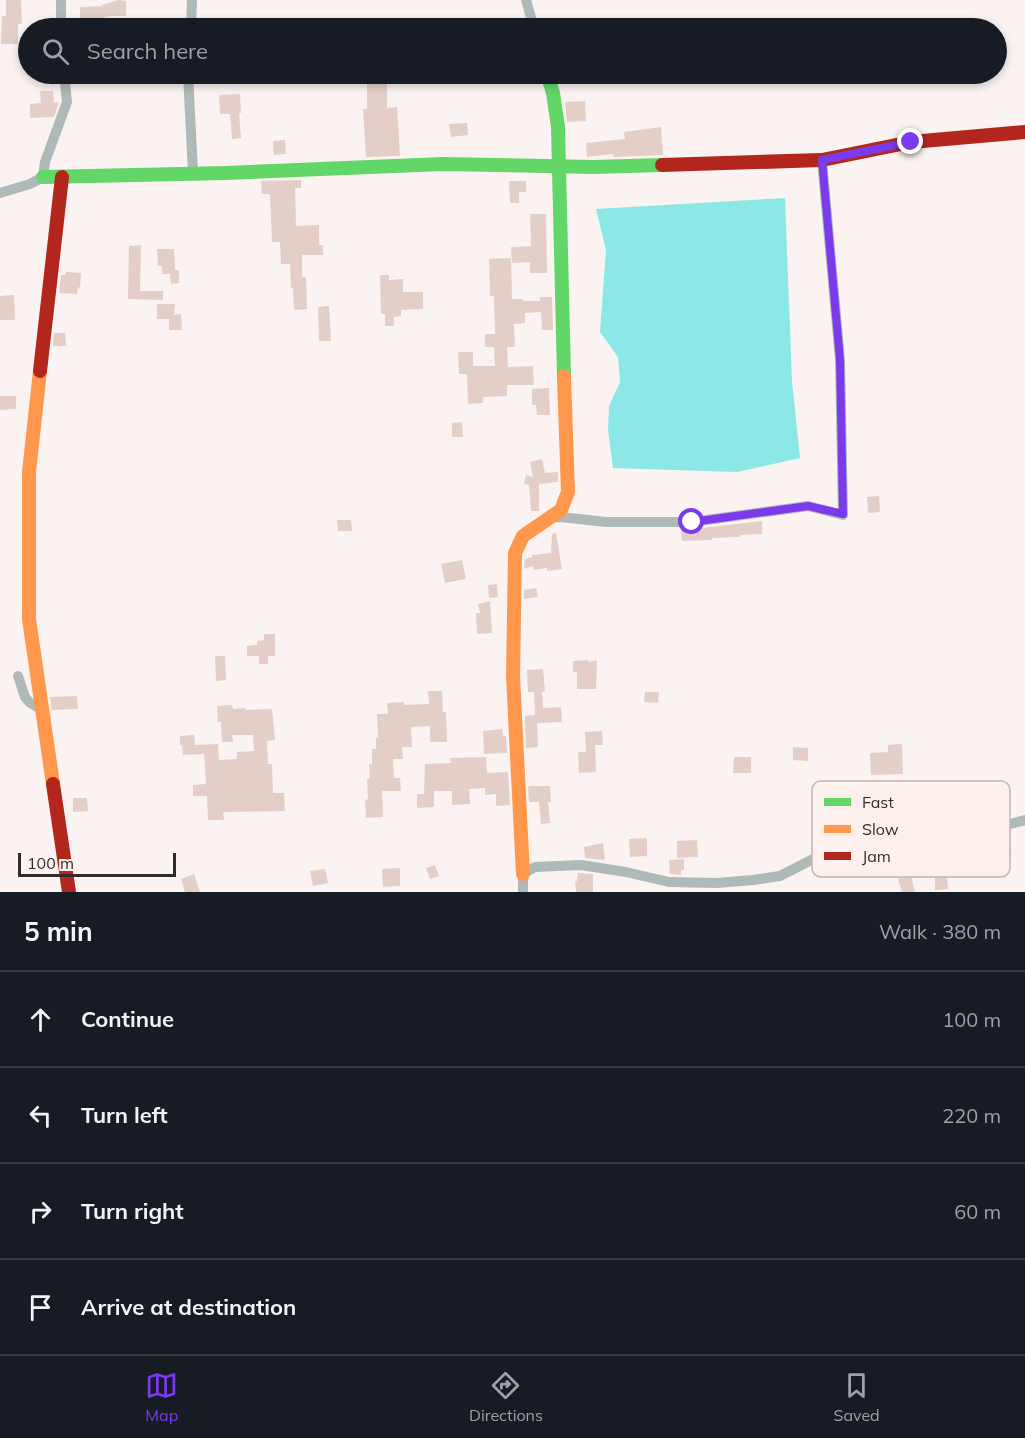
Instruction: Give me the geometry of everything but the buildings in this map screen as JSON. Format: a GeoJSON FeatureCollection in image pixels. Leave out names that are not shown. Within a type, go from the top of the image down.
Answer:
{"type":"FeatureCollection","features":[{"type":"Feature","properties":{"kind":"street"},"geometry":{"type":"LineString","coordinates":[[61,0],[61,18]]}},
{"type":"Feature","properties":{"kind":"street"},"geometry":{"type":"LineString","coordinates":[[191,18],[192,0]]}},
{"type":"Feature","properties":{"kind":"street"},"geometry":{"type":"LineString","coordinates":[[526,0],[531,18]]}},
{"type":"Feature","properties":{"kind":"street"},"geometry":{"type":"LineString","coordinates":[[43,177],[45,162],[67,102],[65,84]]}},
{"type":"Feature","properties":{"kind":"street"},"geometry":{"type":"LineString","coordinates":[[189,84],[193,173]]}},
{"type":"Feature","properties":{"kind":"street"},"geometry":{"type":"LineString","coordinates":[[523,892],[513,676],[514,553],[523,536],[561,510],[568,492],[558,127],[550,84]]}},
{"type":"Feature","properties":{"kind":"street"},"geometry":{"type":"LineString","coordinates":[[0,193],[30,184],[43,177],[443,164],[594,167],[822,160],[911,142],[1025,132]]}},
{"type":"Feature","properties":{"kind":"street"},"geometry":{"type":"LineString","coordinates":[[549,518],[561,517],[606,522],[692,522],[808,506],[843,514],[840,360],[822,160]]}},
{"type":"Feature","properties":{"kind":"street"},"geometry":{"type":"LineString","coordinates":[[62,177],[28,472],[28,619],[69,892]]}},
{"type":"Feature","properties":{"kind":"street"},"geometry":{"type":"LineString","coordinates":[[18,676],[28,702],[42,710]]}},
{"type":"Feature","properties":{"kind":"street"},"geometry":{"type":"LineString","coordinates":[[1010,824],[1025,820]]}},
{"type":"Feature","properties":{"kind":"street"},"geometry":{"type":"LineString","coordinates":[[522,874],[536,867],[581,865],[669,882],[716,883],[780,876],[812,860]]}},
{"type":"Feature","properties":{"kind":"water"},"geometry":{"type":"Polygon","coordinates":[[[785,198],[792,381],[800,458],[737,472],[613,468],[608,430],[609,406],[620,382],[618,357],[600,332],[606,250],[596,209],[785,198]]]}},
{"type":"Feature","properties":{"kind":"traffic: fast"},"geometry":{"type":"LineString","coordinates":[[550,84],[558,127],[564,376]]}},
{"type":"Feature","properties":{"kind":"traffic: fast"},"geometry":{"type":"LineString","coordinates":[[43,177],[226,173],[443,164],[594,167],[662,165]]}},
{"type":"Feature","properties":{"kind":"traffic: slow"},"geometry":{"type":"LineString","coordinates":[[40,371],[29,472],[29,619],[53,784]]}},
{"type":"Feature","properties":{"kind":"traffic: slow"},"geometry":{"type":"LineString","coordinates":[[523,874],[513,676],[515,553],[523,536],[561,510],[568,492],[564,376]]}},
{"type":"Feature","properties":{"kind":"traffic: jam"},"geometry":{"type":"LineString","coordinates":[[662,165],[822,160],[911,142],[1025,132]]}},
{"type":"Feature","properties":{"kind":"traffic: jam"},"geometry":{"type":"LineString","coordinates":[[40,371],[62,177]]}},
{"type":"Feature","properties":{"kind":"traffic: jam"},"geometry":{"type":"LineString","coordinates":[[53,784],[69,892]]}},
{"type":"Feature","properties":{"kind":"route"},"geometry":{"type":"LineString","coordinates":[[692,522],[808,506],[843,514],[840,360],[822,160],[911,142]]}}]}
